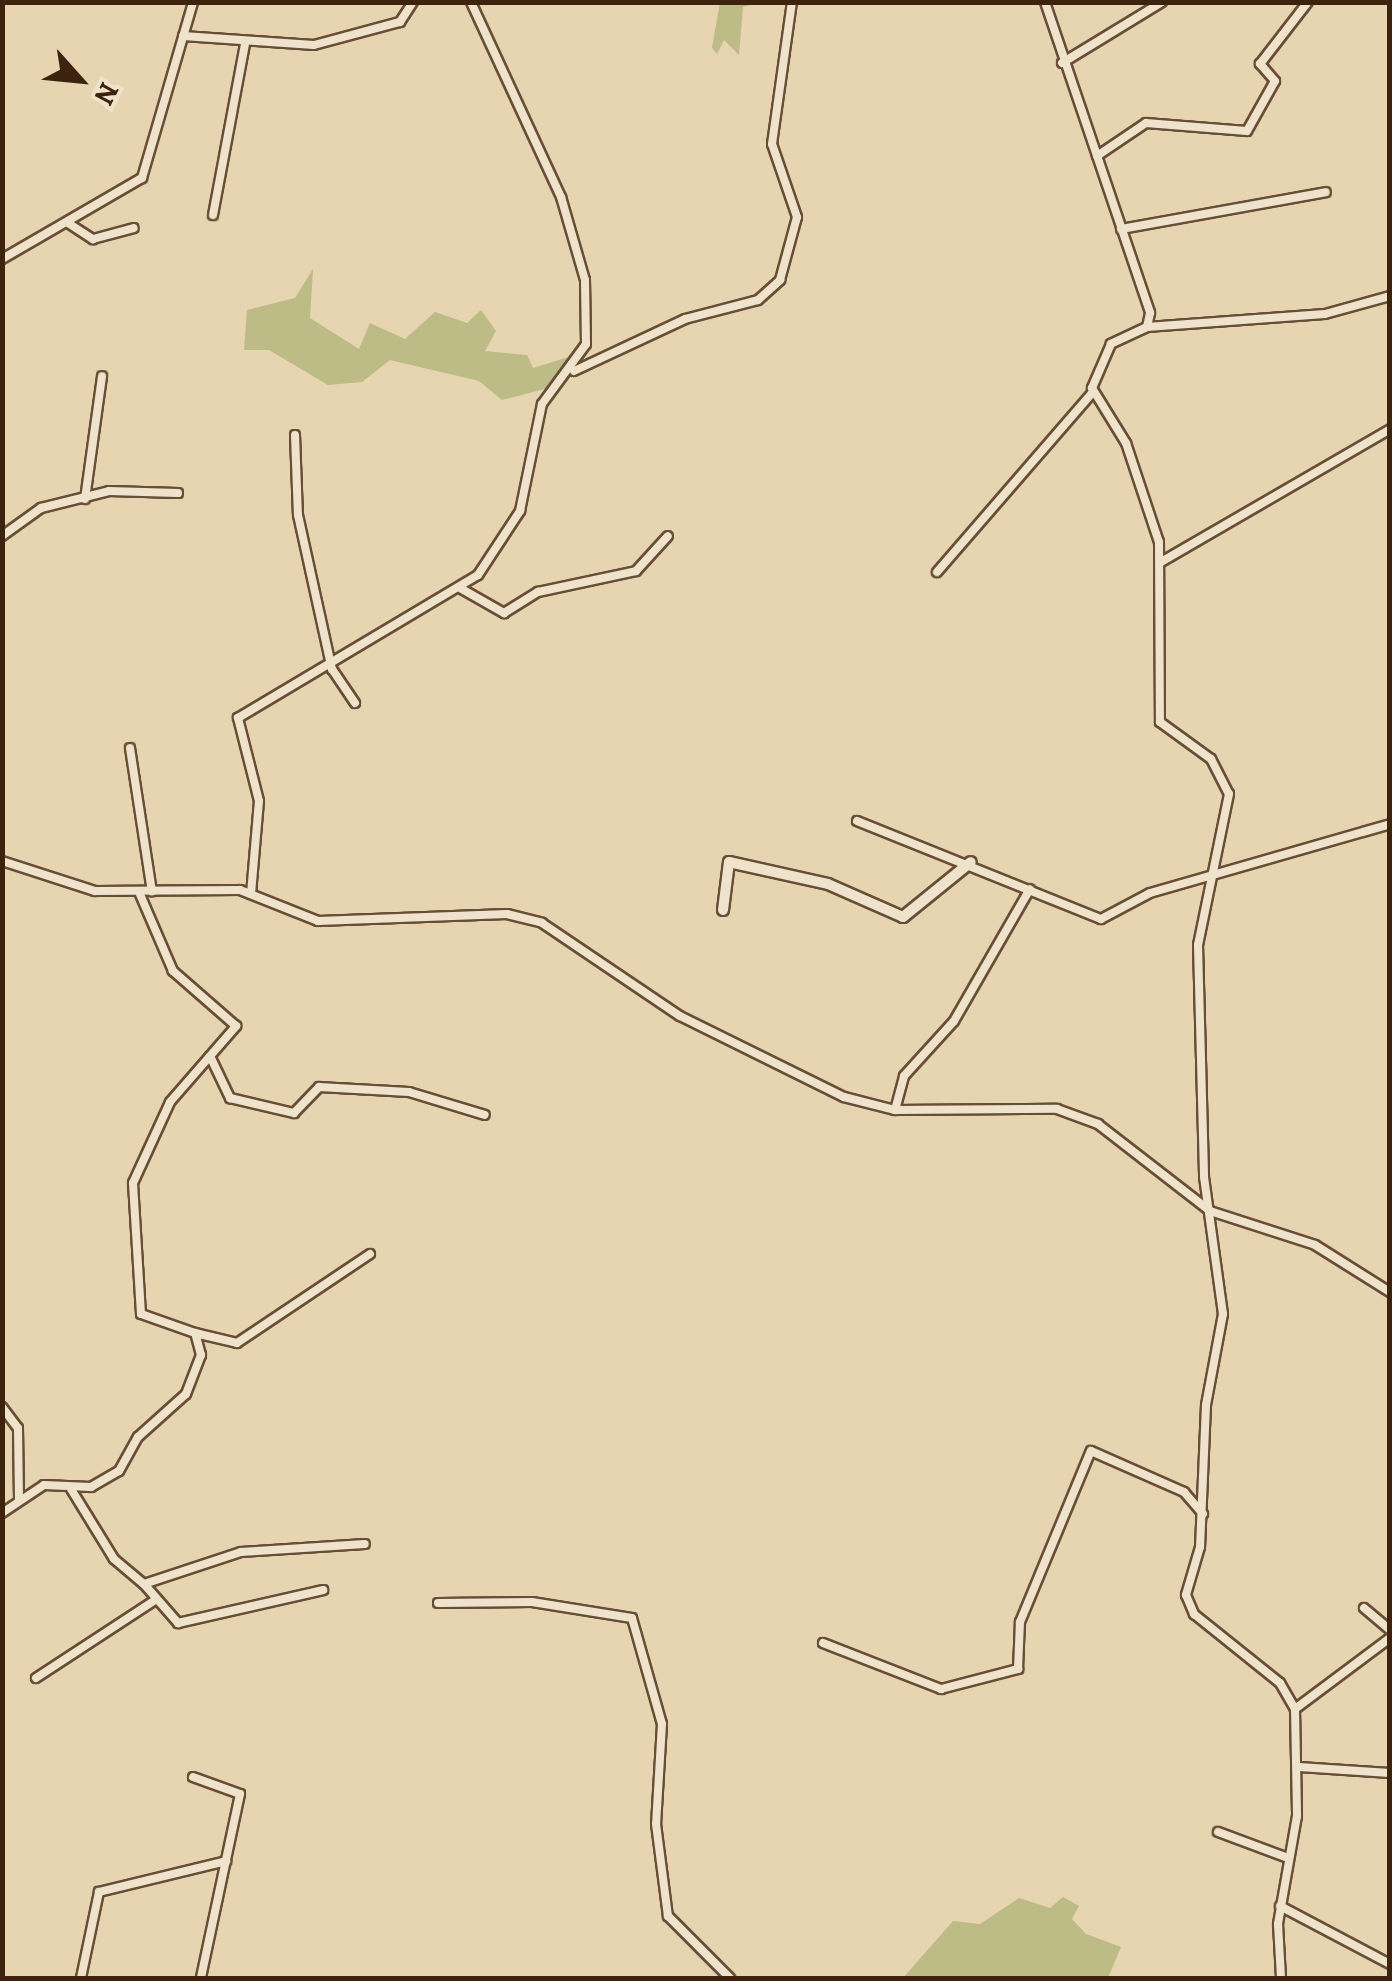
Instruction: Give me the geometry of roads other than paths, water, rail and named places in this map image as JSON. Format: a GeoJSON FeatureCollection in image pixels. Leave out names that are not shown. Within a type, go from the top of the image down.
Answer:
{"type":"FeatureCollection","features":[{"type":"Feature","properties":{"kind":"street"},"geometry":{"type":"LineString","coordinates":[[2,259],[142,178],[192,6],[181,2]]}},
{"type":"Feature","properties":{"kind":"street"},"geometry":{"type":"LineString","coordinates":[[183,36],[245,44],[348,37],[400,22],[412,2]]}},
{"type":"Feature","properties":{"kind":"street"},"geometry":{"type":"LineString","coordinates":[[250,894],[259,800],[238,718],[332,669],[460,588],[520,511],[542,404],[572,372],[588,337],[585,280],[561,198],[472,2]]}},
{"type":"Feature","properties":{"kind":"street"},"geometry":{"type":"LineString","coordinates":[[572,372],[684,319],[758,300],[780,280],[797,216],[772,144],[792,2]]}},
{"type":"Feature","properties":{"kind":"street"},"geometry":{"type":"LineString","coordinates":[[1046,2],[1062,63],[1121,229],[1147,327]]}},
{"type":"Feature","properties":{"kind":"street"},"geometry":{"type":"LineString","coordinates":[[1062,63],[1162,2]]}},
{"type":"Feature","properties":{"kind":"street"},"geometry":{"type":"LineString","coordinates":[[1097,156],[1146,124],[1246,131],[1275,80],[1260,64],[1308,2]]}},
{"type":"Feature","properties":{"kind":"street"},"geometry":{"type":"LineString","coordinates":[[214,215],[245,44]]}},
{"type":"Feature","properties":{"kind":"street"},"geometry":{"type":"LineString","coordinates":[[1121,229],[1326,192]]}},
{"type":"Feature","properties":{"kind":"street"},"geometry":{"type":"LineString","coordinates":[[68,223],[93,239],[134,228]]}},
{"type":"Feature","properties":{"kind":"street"},"geometry":{"type":"LineString","coordinates":[[937,572],[1092,393],[1110,344],[1147,327],[1325,314],[1390,296]]}},
{"type":"Feature","properties":{"kind":"street"},"geometry":{"type":"LineString","coordinates":[[85,499],[102,376]]}},
{"type":"Feature","properties":{"kind":"street"},"geometry":{"type":"LineString","coordinates":[[1092,393],[1126,444],[1161,562],[1154,678],[1160,722],[1212,759],[1230,794],[1198,945],[1210,1211],[1223,1314],[1206,1405],[1203,1514],[1188,1604],[1280,1683],[1295,1709],[1299,1767],[1280,1906],[1282,1978]]}},
{"type":"Feature","properties":{"kind":"street"},"geometry":{"type":"LineString","coordinates":[[1161,562],[1390,428]]}},
{"type":"Feature","properties":{"kind":"street"},"geometry":{"type":"LineString","coordinates":[[295,434],[298,515],[332,669],[354,702]]}},
{"type":"Feature","properties":{"kind":"street"},"geometry":{"type":"LineString","coordinates":[[2,536],[41,508],[136,486],[178,493]]}},
{"type":"Feature","properties":{"kind":"street"},"geometry":{"type":"LineString","coordinates":[[460,588],[504,614],[538,592],[636,571],[668,536]]}},
{"type":"Feature","properties":{"kind":"street"},"geometry":{"type":"LineString","coordinates":[[130,748],[152,891]]}},
{"type":"Feature","properties":{"kind":"street"},"geometry":{"type":"LineString","coordinates":[[856,821],[971,862],[1101,919],[1150,893],[1211,881],[1390,824]]}},
{"type":"Feature","properties":{"kind":"street"},"geometry":{"type":"LineString","coordinates":[[2,862],[95,892],[250,894],[318,922],[507,914],[542,923],[723,1040],[844,1097],[895,1110],[1057,1109],[1098,1124],[1210,1211],[1316,1245],[1390,1292]]}},
{"type":"Feature","properties":{"kind":"street"},"geometry":{"type":"LineString","coordinates":[[723,910],[729,862],[828,884],[902,917],[971,862]]}},
{"type":"Feature","properties":{"kind":"street"},"geometry":{"type":"LineString","coordinates":[[895,1110],[904,1076],[954,1021],[1030,888]]}},
{"type":"Feature","properties":{"kind":"street"},"geometry":{"type":"LineString","coordinates":[[139,892],[173,971],[236,1022],[152,1133],[131,1206],[141,1314],[236,1343],[370,1254]]}},
{"type":"Feature","properties":{"kind":"street"},"geometry":{"type":"LineString","coordinates":[[210,1056],[230,1098],[294,1113],[319,1087],[409,1092],[485,1115]]}},
{"type":"Feature","properties":{"kind":"street"},"geometry":{"type":"LineString","coordinates":[[2,1512],[44,1486],[72,1489],[120,1471],[138,1437],[186,1394],[201,1355],[195,1333]]}},
{"type":"Feature","properties":{"kind":"street"},"geometry":{"type":"LineString","coordinates":[[2,1407],[18,1428],[19,1500]]}},
{"type":"Feature","properties":{"kind":"street"},"geometry":{"type":"LineString","coordinates":[[823,1643],[940,1690],[1018,1670],[1020,1622],[1090,1450],[1184,1492],[1203,1514]]}},
{"type":"Feature","properties":{"kind":"street"},"geometry":{"type":"LineString","coordinates":[[72,1489],[114,1558],[178,1622],[323,1590]]}},
{"type":"Feature","properties":{"kind":"street"},"geometry":{"type":"LineString","coordinates":[[144,1584],[240,1552],[364,1544]]}},
{"type":"Feature","properties":{"kind":"street"},"geometry":{"type":"LineString","coordinates":[[36,1678],[155,1600]]}},
{"type":"Feature","properties":{"kind":"street"},"geometry":{"type":"LineString","coordinates":[[438,1603],[532,1602],[632,1618],[662,1724],[656,1824],[668,1916],[730,1978]]}},
{"type":"Feature","properties":{"kind":"street"},"geometry":{"type":"LineString","coordinates":[[1364,1608],[1390,1630]]}},
{"type":"Feature","properties":{"kind":"street"},"geometry":{"type":"LineString","coordinates":[[1295,1709],[1390,1638]]}},
{"type":"Feature","properties":{"kind":"street"},"geometry":{"type":"LineString","coordinates":[[1299,1767],[1390,1773]]}},
{"type":"Feature","properties":{"kind":"street"},"geometry":{"type":"LineString","coordinates":[[193,1777],[240,1794],[200,1978]]}},
{"type":"Feature","properties":{"kind":"street"},"geometry":{"type":"LineString","coordinates":[[1218,1832],[1288,1858]]}},
{"type":"Feature","properties":{"kind":"street"},"geometry":{"type":"LineString","coordinates":[[81,1978],[99,1892],[226,1860]]}},
{"type":"Feature","properties":{"kind":"street"},"geometry":{"type":"LineString","coordinates":[[1280,1906],[1390,1964]]}}]}
